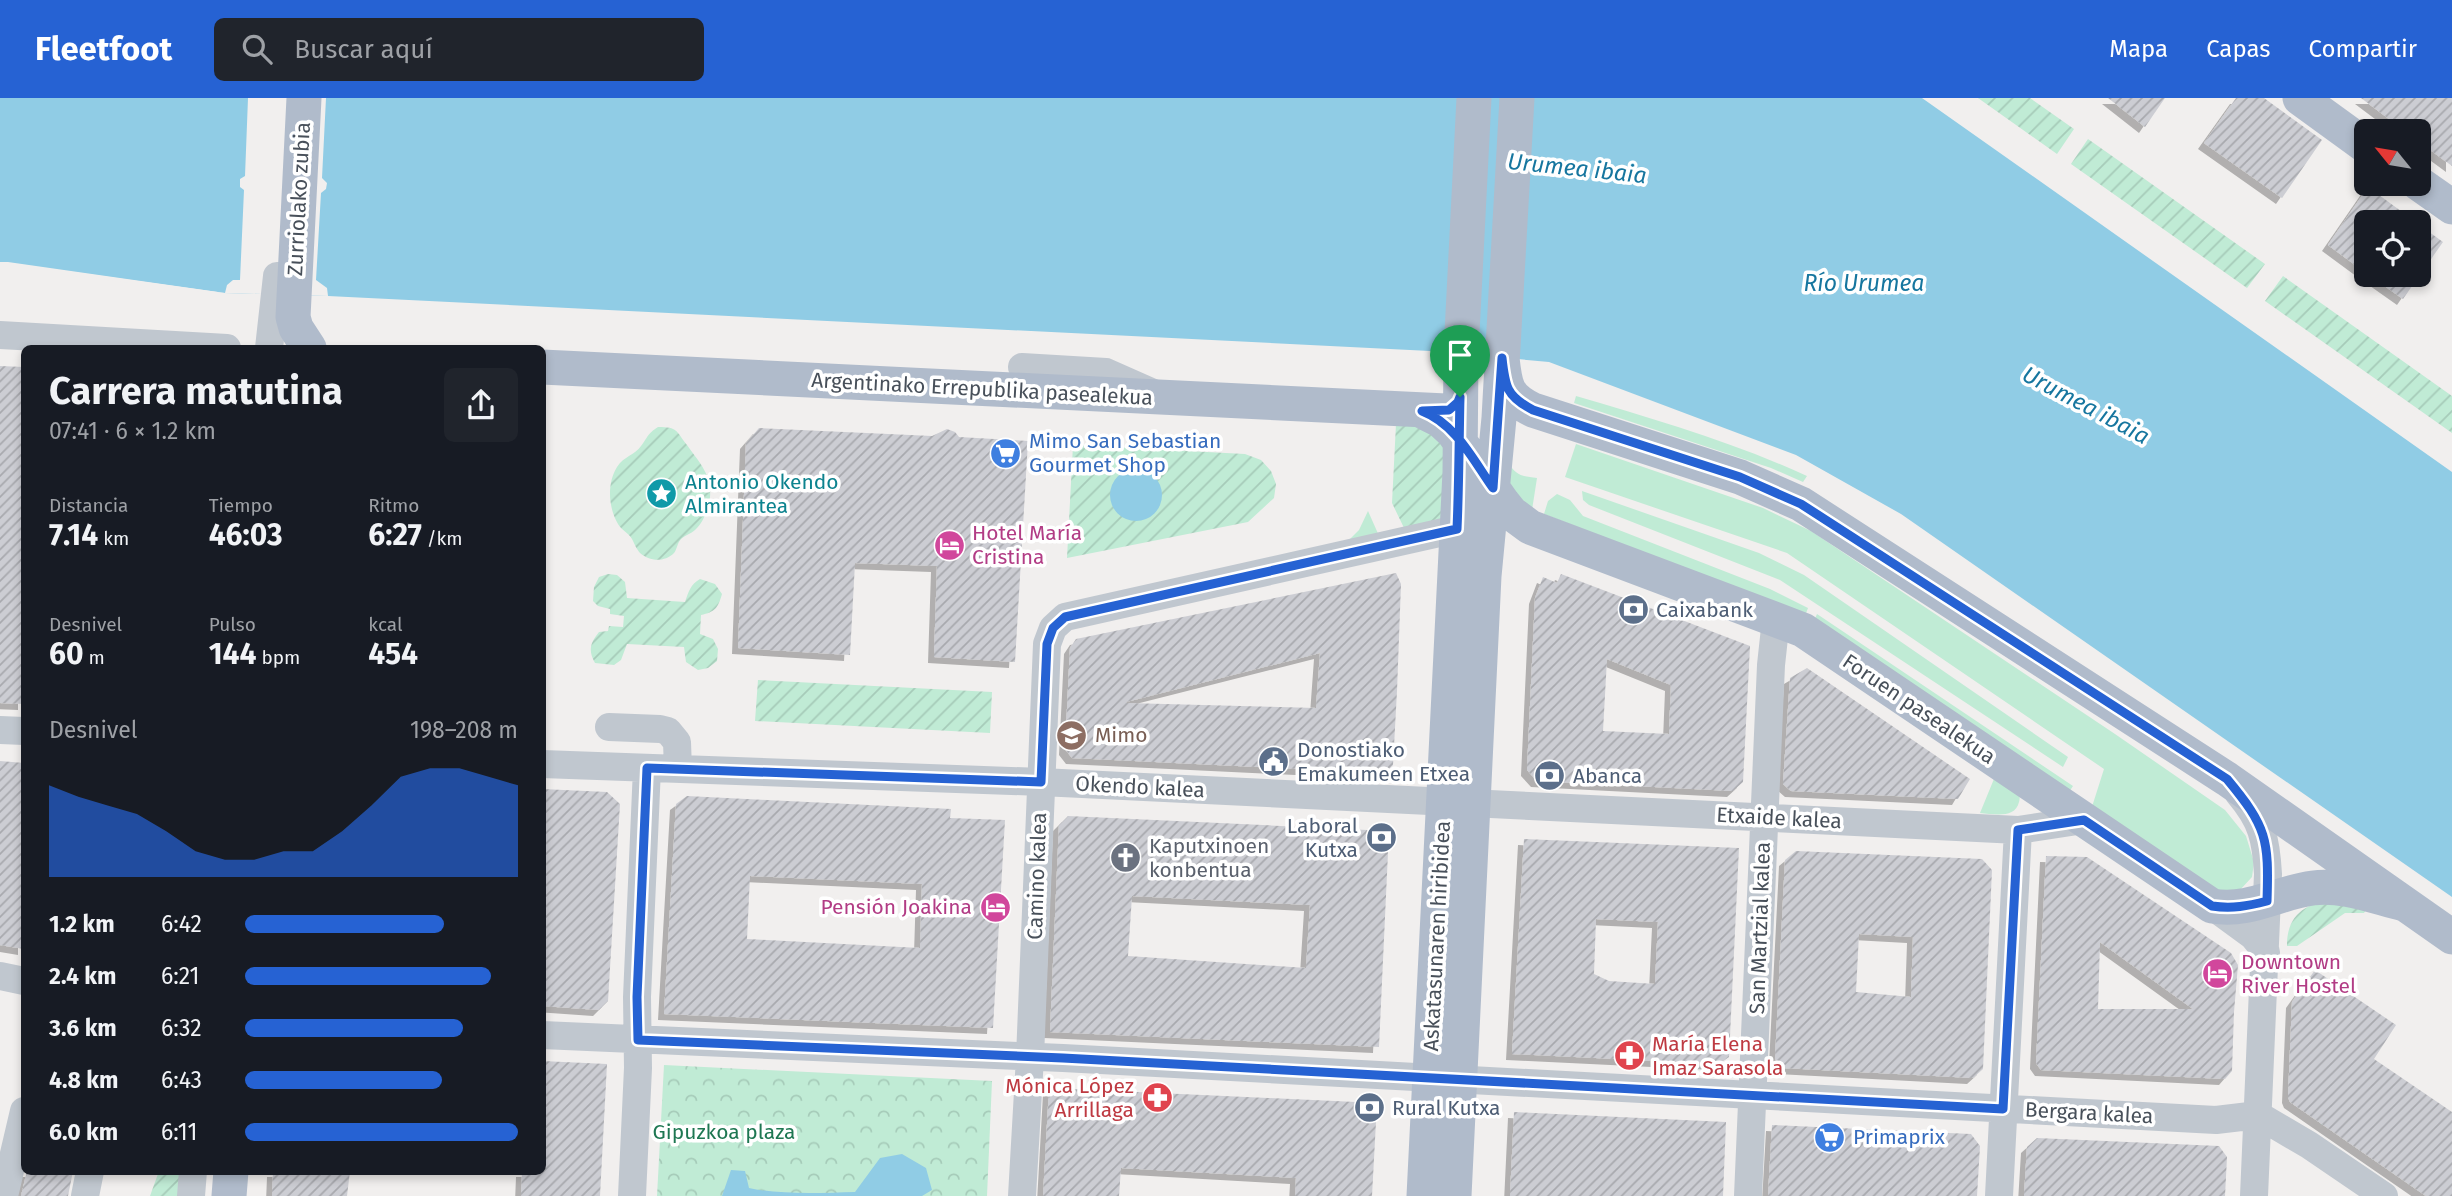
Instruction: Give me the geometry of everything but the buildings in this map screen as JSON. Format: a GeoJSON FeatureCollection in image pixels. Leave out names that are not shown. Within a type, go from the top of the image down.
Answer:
{"type":"FeatureCollection","features":[{"type":"Feature","properties":{"kind":"main road","name":"Zurriolako zubia"},"geometry":{"type":"LineString","coordinates":[[281,291],[285,98]]}},
{"type":"Feature","properties":{"kind":"main road","name":"Zurriolako zubia"},"geometry":{"type":"LineString","coordinates":[[281,291],[304,98]]}},
{"type":"Feature","properties":{"kind":"main road"},"geometry":{"type":"LineString","coordinates":[[1466,544],[1459,441],[1474,98]]}},
{"type":"Feature","properties":{"kind":"main road"},"geometry":{"type":"LineString","coordinates":[[1466,544],[1493,488],[1517,98]]}},
{"type":"Feature","properties":{"kind":"main road"},"geometry":{"type":"LineString","coordinates":[[2300,98],[2354,137]]}},
{"type":"Feature","properties":{"kind":"main road"},"geometry":{"type":"LineString","coordinates":[[2431,192],[2452,207]]}},
{"type":"Feature","properties":{"kind":"main road"},"geometry":{"type":"LineString","coordinates":[[281,291],[282,345]]}},
{"type":"Feature","properties":{"kind":"main road"},"geometry":{"type":"LineString","coordinates":[[281,291],[296,328],[307,345]]}},
{"type":"Feature","properties":{"kind":"main road"},"geometry":{"type":"LineString","coordinates":[[1502,358],[1508,391],[1523,405],[1740,477],[1801,504],[2227,779],[2452,937]]}},
{"type":"Feature","properties":{"kind":"main road","name":"Argentinako Errepublika pasealekua"},"geometry":{"type":"LineString","coordinates":[[546,368],[1422,411],[1449,410],[1460,397]]}},
{"type":"Feature","properties":{"kind":"main road","name":"Foruen pasealekua"},"geometry":{"type":"LineString","coordinates":[[1422,411],[1440,419],[1511,513],[1538,531],[1803,630],[2212,906]]}},
{"type":"Feature","properties":{"kind":"main road","name":"Askatasunaren hiribidea"},"geometry":{"type":"LineString","coordinates":[[1454,1196],[1445,1078],[1458,802],[1466,544]]}},
{"type":"Feature","properties":{"kind":"main road"},"geometry":{"type":"LineString","coordinates":[[2212,906],[2229,909],[2247,907],[2301,890],[2323,887],[2404,904]]}},
{"type":"Feature","properties":{"kind":"main road","name":"Askatasunaren hiribidea"},"geometry":{"type":"LineString","coordinates":[[1424,1196],[1445,1078]]}},
{"type":"Feature","properties":{"kind":"main road"},"geometry":{"type":"LineString","coordinates":[[229,1196],[231,1175]]}},
{"type":"Feature","properties":{"kind":"street"},"geometry":{"type":"LineString","coordinates":[[270,345],[281,291]]}},
{"type":"Feature","properties":{"kind":"street"},"geometry":{"type":"LineString","coordinates":[[0,335],[175,345]]}},
{"type":"Feature","properties":{"kind":"street"},"geometry":{"type":"LineString","coordinates":[[1022,367],[1106,372],[1163,398]]}},
{"type":"Feature","properties":{"kind":"street","name":"Camino kalea"},"geometry":{"type":"LineString","coordinates":[[1030,1057],[1047,644],[1053,628],[1065,617],[1466,544]]}},
{"type":"Feature","properties":{"kind":"street","name":"San Martzial kalea"},"geometry":{"type":"LineString","coordinates":[[1748,1196],[1771,665],[1776,619]]}},
{"type":"Feature","properties":{"kind":"street"},"geometry":{"type":"LineString","coordinates":[[609,727],[668,731],[677,742],[678,769]]}},
{"type":"Feature","properties":{"kind":"street"},"geometry":{"type":"LineString","coordinates":[[0,730],[21,731]]}},
{"type":"Feature","properties":{"kind":"street","name":"Okendo kalea"},"geometry":{"type":"LineString","coordinates":[[546,764],[1041,782],[1458,802]]}},
{"type":"Feature","properties":{"kind":"street"},"geometry":{"type":"LineString","coordinates":[[632,1196],[647,768]]}},
{"type":"Feature","properties":{"kind":"street"},"geometry":{"type":"LineString","coordinates":[[2227,779],[2252,809],[2259,822],[2267,853],[2266,951],[2254,1196]]}},
{"type":"Feature","properties":{"kind":"street","name":"Etxaide kalea"},"geometry":{"type":"LineString","coordinates":[[1458,802],[2018,830],[2084,820]]}},
{"type":"Feature","properties":{"kind":"street"},"geometry":{"type":"LineString","coordinates":[[1999,1196],[2018,830]]}},
{"type":"Feature","properties":{"kind":"street","name":"Foruen pasealekua"},"geometry":{"type":"LineString","coordinates":[[2212,906],[2253,936],[2266,951]]}},
{"type":"Feature","properties":{"kind":"street"},"geometry":{"type":"LineString","coordinates":[[0,975],[21,980]]}},
{"type":"Feature","properties":{"kind":"street"},"geometry":{"type":"LineString","coordinates":[[546,1035],[1030,1057],[1022,1196]]}},
{"type":"Feature","properties":{"kind":"street","name":"Bergara kalea"},"geometry":{"type":"LineString","coordinates":[[1030,1057],[2216,1120],[2258,1115]]}},
{"type":"Feature","properties":{"kind":"street"},"geometry":{"type":"LineString","coordinates":[[2258,1115],[2309,1145],[2384,1196]]}},
{"type":"Feature","properties":{"kind":"street"},"geometry":{"type":"LineString","coordinates":[[4,1196],[21,1124]]}},
{"type":"Feature","properties":{"kind":"street"},"geometry":{"type":"LineString","coordinates":[[85,1196],[89,1175]]}},
{"type":"Feature","properties":{"kind":"street"},"geometry":{"type":"LineString","coordinates":[[191,1196],[193,1175]]}},
{"type":"Feature","properties":{"kind":"green space"},"geometry":{"type":"Polygon","coordinates":[[[1978,98],[2030,98],[2074,129],[2057,154],[1978,98]]]}},
{"type":"Feature","properties":{"kind":"green space"},"geometry":{"type":"Polygon","coordinates":[[[2088,139],[2265,264],[2247,288],[2071,164],[2088,139]]]}},
{"type":"Feature","properties":{"kind":"green space"},"geometry":{"type":"Polygon","coordinates":[[[2283,276],[2452,396],[2452,433],[2265,301],[2283,276]]]}},
{"type":"Feature","properties":{"kind":"green space"},"geometry":{"type":"Polygon","coordinates":[[[1576,396],[1722,442],[1807,476],[1803,482],[1771,468],[1574,403],[1576,396]]]}},
{"type":"Feature","properties":{"kind":"green space"},"geometry":{"type":"Polygon","coordinates":[[[1396,424],[1425,426],[1445,447],[1441,523],[1405,530],[1392,503],[1396,424]]]}},
{"type":"Feature","properties":{"kind":"green space"},"geometry":{"type":"Polygon","coordinates":[[[658,427],[673,429],[681,436],[707,475],[710,497],[698,527],[681,539],[675,552],[657,560],[640,553],[631,537],[619,526],[612,510],[610,495],[617,467],[639,449],[658,427]]]}},
{"type":"Feature","properties":{"kind":"green space"},"geometry":{"type":"Polygon","coordinates":[[[1576,444],[1763,508],[1811,531],[2225,810],[2246,836],[2254,862],[2252,877],[2240,890],[2227,894],[2195,881],[2090,813],[2104,769],[1787,553],[1565,477],[1576,444]]]}},
{"type":"Feature","properties":{"kind":"green space"},"geometry":{"type":"Polygon","coordinates":[[[1073,445],[1245,454],[1261,460],[1271,471],[1276,484],[1274,498],[1248,522],[1067,558],[1073,445]]]}},
{"type":"Feature","properties":{"kind":"green space"},"geometry":{"type":"Polygon","coordinates":[[[1508,462],[1520,474],[1537,478],[1532,510],[1519,501],[1511,490],[1508,462]]]}},
{"type":"Feature","properties":{"kind":"green space"},"geometry":{"type":"Polygon","coordinates":[[[1582,491],[1759,553],[1804,575],[2068,757],[2063,767],[1780,580],[1589,505],[1583,500],[1582,491]]]}},
{"type":"Feature","properties":{"kind":"green space"},"geometry":{"type":"Polygon","coordinates":[[[1557,494],[1570,500],[1583,516],[1770,589],[1808,608],[1805,616],[1544,514],[1548,501],[1557,494]]]}},
{"type":"Feature","properties":{"kind":"green space"},"geometry":{"type":"Polygon","coordinates":[[[1368,511],[1380,538],[1343,546],[1359,530],[1368,511]]]}},
{"type":"Feature","properties":{"kind":"green space"},"geometry":{"type":"Polygon","coordinates":[[[617,575],[625,582],[627,598],[685,602],[692,586],[700,579],[715,584],[722,594],[715,609],[701,615],[700,634],[713,639],[718,649],[717,661],[708,668],[698,670],[686,662],[684,647],[627,644],[621,660],[614,665],[595,663],[591,647],[599,632],[608,631],[609,626],[623,627],[624,616],[610,614],[610,609],[598,606],[593,601],[594,587],[599,577],[617,575]]]}},
{"type":"Feature","properties":{"kind":"green space"},"geometry":{"type":"Polygon","coordinates":[[[1817,614],[2073,786],[2067,795],[1814,621],[1817,614]]]}},
{"type":"Feature","properties":{"kind":"green space"},"geometry":{"type":"Polygon","coordinates":[[[758,680],[992,692],[990,733],[755,721],[758,680]]]}},
{"type":"Feature","properties":{"kind":"green space"},"geometry":{"type":"Polygon","coordinates":[[[1996,774],[2018,791],[2020,796],[2017,807],[2009,813],[1980,813],[1996,774]]]}},
{"type":"Feature","properties":{"kind":"green space"},"geometry":{"type":"Polygon","coordinates":[[[2326,901],[2366,910],[2364,913],[2345,913],[2297,946],[2287,946],[2289,928],[2297,915],[2309,906],[2326,901]]]}},
{"type":"Feature","properties":{"kind":"green space","name":"Gipuzkoa plaza"},"geometry":{"type":"Polygon","coordinates":[[[664,1065],[992,1081],[987,1196],[657,1196],[664,1065]]]}},
{"type":"Feature","properties":{"kind":"green space"},"geometry":{"type":"Polygon","coordinates":[[[158,1175],[187,1175],[186,1196],[150,1196],[158,1175]]]}},
{"type":"Feature","properties":{"kind":"water","name":"Río Urumea"},"geometry":{"type":"Polygon","coordinates":[[[0,98],[1922,98],[2452,472],[2452,897],[1901,514],[1796,455],[1549,362],[1430,351],[225,293],[0,262],[0,98]]]}},
{"type":"Feature","properties":{"kind":"water"},"geometry":{"type":"Polygon","coordinates":[[[1136,469],[1146,471],[1154,477],[1160,485],[1160,505],[1154,513],[1146,519],[1136,521],[1126,519],[1118,513],[1112,505],[1110,495],[1112,485],[1118,477],[1126,471],[1136,469]]]}},
{"type":"Feature","properties":{"kind":"water"},"geometry":{"type":"Polygon","coordinates":[[[902,1154],[926,1168],[932,1190],[922,1196],[722,1196],[731,1170],[745,1171],[749,1188],[774,1192],[855,1192],[880,1158],[902,1154]]]}},
{"type":"Feature","properties":{"kind":"pier"},"geometry":{"type":"Polygon","coordinates":[[[248,98],[326,98],[322,178],[327,183],[326,189],[321,193],[316,280],[327,288],[328,296],[225,293],[227,285],[233,280],[240,280],[244,190],[240,187],[240,179],[245,176],[248,98]]]}},
{"type":"Feature","properties":{"kind":"pier"},"geometry":{"type":"Polygon","coordinates":[[[0,262],[8,262],[225,293],[189,291],[0,266],[0,262]]]}},
{"type":"Feature","properties":{"kind":"place","name":"Mimo San Sebastian Gourmet Shop"},"geometry":{"type":"Point","coordinates":[1006,453]}},
{"type":"Feature","properties":{"kind":"place","name":"Antonio Okendo Almirantea"},"geometry":{"type":"Point","coordinates":[662,494]}},
{"type":"Feature","properties":{"kind":"place","name":"Hotel María Cristina"},"geometry":{"type":"Point","coordinates":[949,545]}},
{"type":"Feature","properties":{"kind":"place","name":"Caixabank"},"geometry":{"type":"Point","coordinates":[1633,610]}},
{"type":"Feature","properties":{"kind":"place","name":"Mimo"},"geometry":{"type":"Point","coordinates":[1072,735]}},
{"type":"Feature","properties":{"kind":"place","name":"Donostiako Emakumeen Etxea"},"geometry":{"type":"Point","coordinates":[1274,762]}},
{"type":"Feature","properties":{"kind":"place","name":"Abanca"},"geometry":{"type":"Point","coordinates":[1550,776]}},
{"type":"Feature","properties":{"kind":"place","name":"Laboral Kutxa"},"geometry":{"type":"Point","coordinates":[1381,838]}},
{"type":"Feature","properties":{"kind":"place","name":"Kaputxinoen konbentua"},"geometry":{"type":"Point","coordinates":[1126,858]}},
{"type":"Feature","properties":{"kind":"place","name":"Pensión Joakina"},"geometry":{"type":"Point","coordinates":[995,907]}},
{"type":"Feature","properties":{"kind":"place","name":"Downtown River Hostel"},"geometry":{"type":"Point","coordinates":[2218,974]}},
{"type":"Feature","properties":{"kind":"place","name":"María Elena Imaz Sarasola"},"geometry":{"type":"Point","coordinates":[1629,1056]}},
{"type":"Feature","properties":{"kind":"place","name":"Mónica López Arrillaga"},"geometry":{"type":"Point","coordinates":[1157,1098]}},
{"type":"Feature","properties":{"kind":"place","name":"Rural Kutxa"},"geometry":{"type":"Point","coordinates":[1369,1108]}},
{"type":"Feature","properties":{"kind":"place","name":"Primaprix"},"geometry":{"type":"Point","coordinates":[1830,1137]}},
{"type":"Feature","properties":{"kind":"route"},"geometry":{"type":"LineString","coordinates":[[1460,397],[1454,407],[1444,412],[1422,411],[1447,425],[1453,432],[1459,441],[1493,488],[1502,358],[1508,391],[1514,399],[1533,410],[1740,477],[1801,504],[2227,779],[2252,809],[2264,837],[2268,874],[2267,901],[2229,909],[2212,906],[2084,820],[2018,830],[2003,1109],[1063,1058],[638,1040],[637,997],[647,768],[1041,782],[1047,644],[1053,628],[1065,617],[1457,529],[1460,472],[1459,441],[1460,397]]}},
{"type":"Feature","properties":{"kind":"water label","name":"Urumea ibaia"},"geometry":{"type":"Point","coordinates":[1577,168]}},
{"type":"Feature","properties":{"kind":"water label","name":"Urumea ibaia"},"geometry":{"type":"Point","coordinates":[2086,405]}}]}
